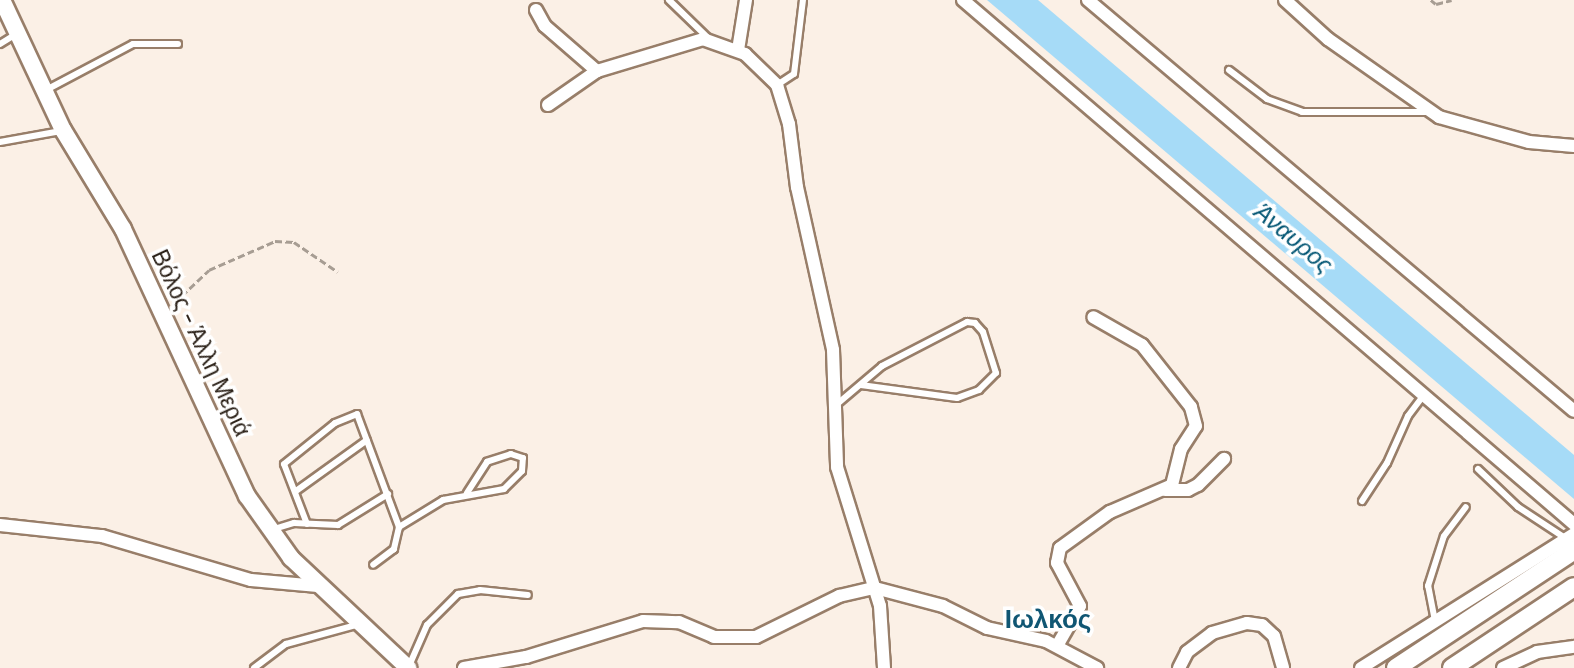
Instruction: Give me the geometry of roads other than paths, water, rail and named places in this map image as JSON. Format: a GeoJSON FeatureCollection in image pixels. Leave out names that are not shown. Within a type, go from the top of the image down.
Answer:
{"type":"FeatureCollection","features":[{"type":"Feature","properties":{"kind":"main road","name":"Βόλος - Άλλη Μεριά"},"geometry":{"type":"LineString","coordinates":[[2,0],[62,130],[123,229],[235,472],[269,531],[318,586],[363,622],[408,668]]}},
{"type":"Feature","properties":{"kind":"main road"},"geometry":{"type":"LineString","coordinates":[[1396,668],[1571,541]]}},
{"type":"Feature","properties":{"kind":"main road"},"geometry":{"type":"LineString","coordinates":[[1452,668],[1574,587]]}},
{"type":"Feature","properties":{"kind":"street"},"geometry":{"type":"LineString","coordinates":[[738,50],[746,0]]}},
{"type":"Feature","properties":{"kind":"street"},"geometry":{"type":"LineString","coordinates":[[964,0],[1426,394],[1574,524]]}},
{"type":"Feature","properties":{"kind":"street"},"geometry":{"type":"LineString","coordinates":[[1088,0],[1574,411]]}},
{"type":"Feature","properties":{"kind":"street"},"geometry":{"type":"LineString","coordinates":[[1285,0],[1328,39],[1431,112],[1529,142],[1574,146]]}},
{"type":"Feature","properties":{"kind":"street"},"geometry":{"type":"LineString","coordinates":[[536,10],[551,32],[597,71]]}},
{"type":"Feature","properties":{"kind":"street"},"geometry":{"type":"LineString","coordinates":[[548,105],[597,71],[708,38],[738,50],[761,65],[777,85],[789,124],[797,187],[833,350],[837,467],[882,617],[884,668]]}},
{"type":"Feature","properties":{"kind":"street"},"geometry":{"type":"LineString","coordinates":[[1093,317],[1142,345],[1194,414],[1195,430],[1181,449],[1175,479],[1165,490]]}},
{"type":"Feature","properties":{"kind":"street"},"geometry":{"type":"LineString","coordinates":[[1057,646],[1080,606],[1057,563],[1060,548],[1110,512],[1165,490],[1188,490],[1198,485],[1224,458]]}},
{"type":"Feature","properties":{"kind":"street"},"geometry":{"type":"LineString","coordinates":[[0,525],[102,536],[251,580],[318,586]]}},
{"type":"Feature","properties":{"kind":"street"},"geometry":{"type":"LineString","coordinates":[[1361,668],[1571,541]]}},
{"type":"Feature","properties":{"kind":"street"},"geometry":{"type":"LineString","coordinates":[[464,668],[526,657],[643,621],[674,621],[714,637],[756,637],[839,596],[875,588],[943,606],[987,628],[1057,646],[1097,668]]}},
{"type":"Feature","properties":{"kind":"street"},"geometry":{"type":"LineString","coordinates":[[1179,668],[1187,652],[1212,634],[1247,623],[1262,625],[1274,636],[1283,668]]}},
{"type":"Feature","properties":{"kind":"street"},"geometry":{"type":"LineString","coordinates":[[1503,668],[1537,652],[1574,647]]}},
{"type":"Feature","properties":{"kind":"lane"},"geometry":{"type":"LineString","coordinates":[[670,0],[708,38]]}},
{"type":"Feature","properties":{"kind":"lane"},"geometry":{"type":"LineString","coordinates":[[777,85],[794,74],[803,0]]}},
{"type":"Feature","properties":{"kind":"lane"},"geometry":{"type":"LineString","coordinates":[[0,44],[18,33]]}},
{"type":"Feature","properties":{"kind":"lane"},"geometry":{"type":"LineString","coordinates":[[45,91],[133,44],[178,44]]}},
{"type":"Feature","properties":{"kind":"lane"},"geometry":{"type":"LineString","coordinates":[[1229,70],[1267,99],[1302,112],[1431,112]]}},
{"type":"Feature","properties":{"kind":"lane"},"geometry":{"type":"LineString","coordinates":[[0,142],[62,130]]}},
{"type":"Feature","properties":{"kind":"lane"},"geometry":{"type":"LineString","coordinates":[[835,406],[882,366],[967,322],[975,323],[983,332],[996,373],[979,390],[957,398],[861,385]]}},
{"type":"Feature","properties":{"kind":"lane"},"geometry":{"type":"LineString","coordinates":[[1362,501],[1387,463],[1408,416],[1426,394]]}},
{"type":"Feature","properties":{"kind":"lane"},"geometry":{"type":"LineString","coordinates":[[307,524],[284,464],[335,423],[356,414],[399,527],[394,549],[373,565]]}},
{"type":"Feature","properties":{"kind":"lane"},"geometry":{"type":"LineString","coordinates":[[296,491],[367,440]]}},
{"type":"Feature","properties":{"kind":"lane"},"geometry":{"type":"LineString","coordinates":[[399,527],[443,500],[467,493],[481,496],[504,489],[522,471],[523,458],[511,454],[487,462],[467,493]]}},
{"type":"Feature","properties":{"kind":"lane"},"geometry":{"type":"LineString","coordinates":[[1478,469],[1518,507],[1571,541]]}},
{"type":"Feature","properties":{"kind":"lane"},"geometry":{"type":"LineString","coordinates":[[269,531],[283,524],[338,525],[388,494]]}},
{"type":"Feature","properties":{"kind":"lane"},"geometry":{"type":"LineString","coordinates":[[1435,621],[1428,586],[1444,536],[1466,507]]}},
{"type":"Feature","properties":{"kind":"lane"},"geometry":{"type":"LineString","coordinates":[[408,668],[427,625],[458,594],[480,590],[528,595]]}},
{"type":"Feature","properties":{"kind":"lane"},"geometry":{"type":"LineString","coordinates":[[254,668],[286,644],[363,622]]}},
{"type":"Feature","properties":{"kind":"water","name":"Άναυρος"},"geometry":{"type":"Polygon","coordinates":[[[987,0],[1038,0],[1574,455],[1574,499],[987,0]]]}},
{"type":"Feature","properties":{"kind":"district","name":"Ιωλκός"},"geometry":{"type":"Point","coordinates":[1048,620]}}]}
